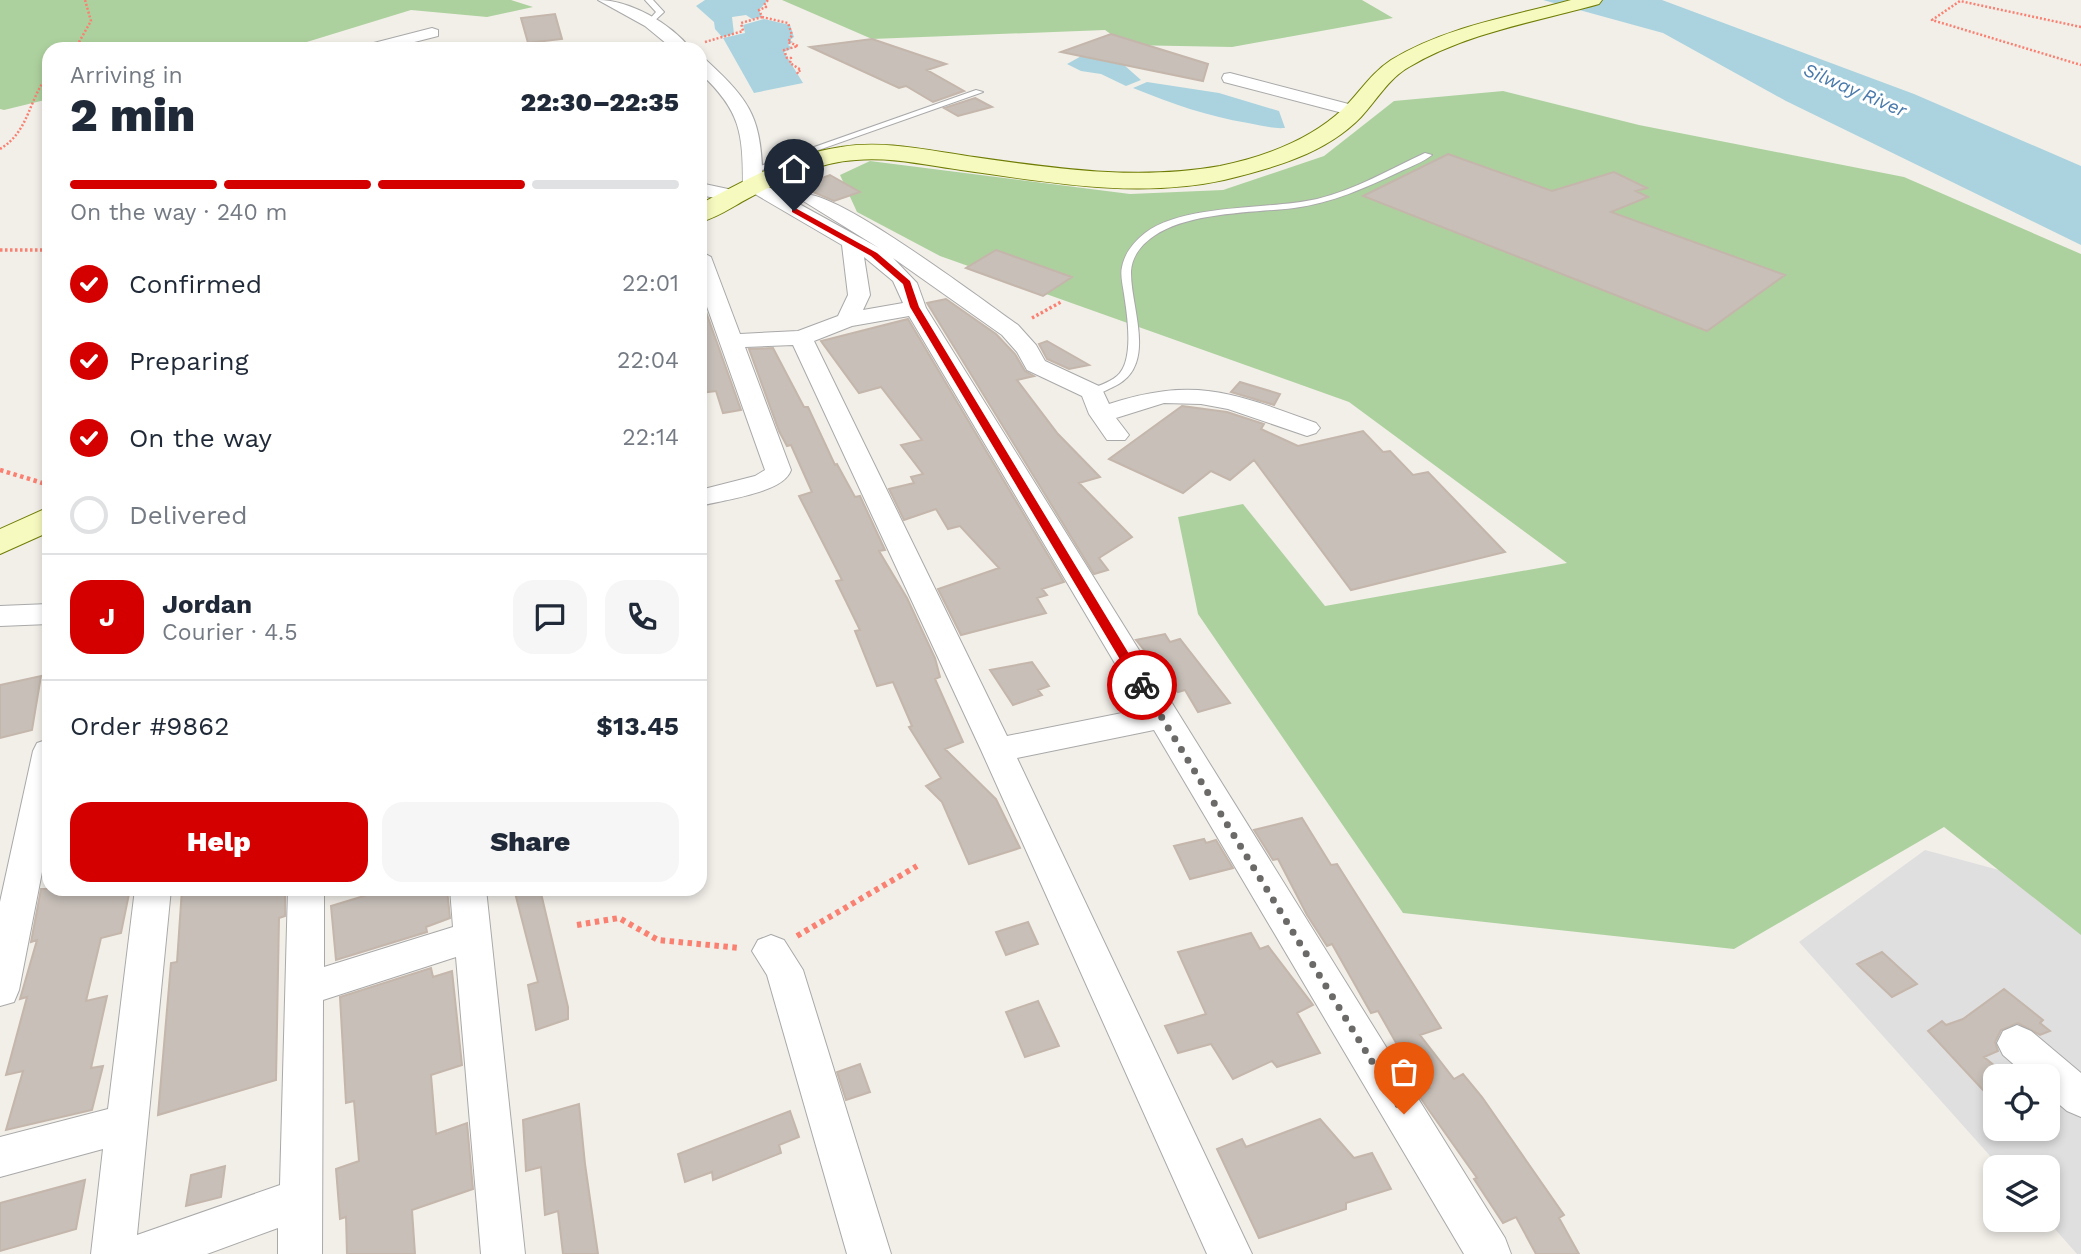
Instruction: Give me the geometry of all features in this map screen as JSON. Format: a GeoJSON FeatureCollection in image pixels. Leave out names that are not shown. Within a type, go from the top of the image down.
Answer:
{"type":"FeatureCollection","features":[{"type":"Feature","properties":{"kind":"main road"},"geometry":{"type":"LineString","coordinates":[[707,212],[800,164],[859,152],[896,154],[1098,179],[1139,181],[1192,178],[1276,157],[1327,133],[1354,111],[1385,74],[1402,63],[1466,37],[1592,0]]}},
{"type":"Feature","properties":{"kind":"main road"},"geometry":{"type":"LineString","coordinates":[[0,543],[42,522]]}},
{"type":"Feature","properties":{"kind":"street"},"geometry":{"type":"LineString","coordinates":[[605,0],[682,42]]}},
{"type":"Feature","properties":{"kind":"street"},"geometry":{"type":"LineString","coordinates":[[396,42],[432,33]]}},
{"type":"Feature","properties":{"kind":"street"},"geometry":{"type":"LineString","coordinates":[[707,70],[729,89],[751,126],[754,188]]}},
{"type":"Feature","properties":{"kind":"street"},"geometry":{"type":"LineString","coordinates":[[1230,78],[1354,111]]}},
{"type":"Feature","properties":{"kind":"street"},"geometry":{"type":"LineString","coordinates":[[754,188],[892,267],[907,283],[915,307],[1161,717],[1489,1254]]}},
{"type":"Feature","properties":{"kind":"street"},"geometry":{"type":"LineString","coordinates":[[707,189],[754,188],[806,198],[855,222],[1010,330],[1028,350],[1035,365],[1097,403],[1116,435]]}},
{"type":"Feature","properties":{"kind":"street"},"geometry":{"type":"LineString","coordinates":[[847,320],[859,295],[852,245]]}},
{"type":"Feature","properties":{"kind":"street"},"geometry":{"type":"LineString","coordinates":[[707,277],[778,470],[776,476],[764,482],[707,496]]}},
{"type":"Feature","properties":{"kind":"street"},"geometry":{"type":"LineString","coordinates":[[730,341],[801,338],[847,320],[915,307]]}},
{"type":"Feature","properties":{"kind":"street"},"geometry":{"type":"LineString","coordinates":[[801,338],[997,750],[1230,1254]]}},
{"type":"Feature","properties":{"kind":"street"},"geometry":{"type":"LineString","coordinates":[[1097,403],[1165,396],[1207,399],[1243,405],[1307,428]]}},
{"type":"Feature","properties":{"kind":"street"},"geometry":{"type":"LineString","coordinates":[[0,616],[42,614]]}},
{"type":"Feature","properties":{"kind":"street"},"geometry":{"type":"LineString","coordinates":[[997,750],[1161,717]]}},
{"type":"Feature","properties":{"kind":"street"},"geometry":{"type":"LineString","coordinates":[[0,990],[5,948],[42,782]]}},
{"type":"Feature","properties":{"kind":"street"},"geometry":{"type":"LineString","coordinates":[[113,1254],[152,896]]}},
{"type":"Feature","properties":{"kind":"street"},"geometry":{"type":"LineString","coordinates":[[300,1254],[306,896]]}},
{"type":"Feature","properties":{"kind":"street"},"geometry":{"type":"LineString","coordinates":[[468,896],[503,1254]]}},
{"type":"Feature","properties":{"kind":"street"},"geometry":{"type":"LineString","coordinates":[[305,989],[471,937]]}},
{"type":"Feature","properties":{"kind":"street"},"geometry":{"type":"LineString","coordinates":[[771,951],[784,970],[869,1254]]}},
{"type":"Feature","properties":{"kind":"street"},"geometry":{"type":"LineString","coordinates":[[2017,1043],[2081,1098]]}},
{"type":"Feature","properties":{"kind":"street"},"geometry":{"type":"LineString","coordinates":[[0,1157],[126,1124]]}},
{"type":"Feature","properties":{"kind":"street"},"geometry":{"type":"LineString","coordinates":[[145,1254],[301,1199]]}},
{"type":"Feature","properties":{"kind":"lane"},"geometry":{"type":"LineString","coordinates":[[649,0],[660,12],[650,23]]}},
{"type":"Feature","properties":{"kind":"lane"},"geometry":{"type":"LineString","coordinates":[[754,188],[979,92]]}},
{"type":"Feature","properties":{"kind":"lane"},"geometry":{"type":"LineString","coordinates":[[1097,403],[1130,368],[1134,352],[1126,269],[1127,258],[1137,243],[1176,224],[1204,216],[1332,197],[1428,155]]}},
{"type":"Feature","properties":{"kind":"path"},"geometry":{"type":"LineString","coordinates":[[79,42],[91,21],[85,0]]}},
{"type":"Feature","properties":{"kind":"path"},"geometry":{"type":"LineString","coordinates":[[762,17],[759,10],[766,7],[764,5],[768,0]]}},
{"type":"Feature","properties":{"kind":"path"},"geometry":{"type":"LineString","coordinates":[[2081,27],[1959,1],[1932,20],[2081,65]]}},
{"type":"Feature","properties":{"kind":"path"},"geometry":{"type":"LineString","coordinates":[[707,42],[743,31],[741,23],[762,17],[788,23],[792,35],[788,42],[798,46],[784,50],[787,58],[791,58],[790,63],[801,70],[797,72],[799,75]]}},
{"type":"Feature","properties":{"kind":"path"},"geometry":{"type":"LineString","coordinates":[[0,149],[24,132],[36,86],[42,80]]}},
{"type":"Feature","properties":{"kind":"path"},"geometry":{"type":"LineString","coordinates":[[0,250],[42,250]]}},
{"type":"Feature","properties":{"kind":"path"},"geometry":{"type":"LineString","coordinates":[[0,470],[42,483]]}},
{"type":"Feature","properties":{"kind":"path"},"geometry":{"type":"LineString","coordinates":[[577,925],[619,918],[658,940],[771,951],[917,866]]}},
{"type":"Feature","properties":{"kind":"shaded area"},"geometry":{"type":"Polygon","coordinates":[[[1925,850],[2021,876],[2081,919],[2081,1254],[2077,1254],[2058,1232],[2060,1232],[2060,1155],[1989,1155],[1799,942],[1925,850]]]}},
{"type":"Feature","properties":{"kind":"green space"},"geometry":{"type":"Polygon","coordinates":[[[0,0],[511,0],[533,7],[487,17],[411,10],[307,42],[42,42],[42,101],[0,109],[0,0]]]}},
{"type":"Feature","properties":{"kind":"green space"},"geometry":{"type":"Polygon","coordinates":[[[782,0],[1362,0],[1393,18],[1232,47],[1126,45],[1105,30],[872,39],[782,0]]]}},
{"type":"Feature","properties":{"kind":"green space"},"geometry":{"type":"Polygon","coordinates":[[[1503,91],[1639,125],[1904,177],[2081,254],[2081,935],[1944,827],[1734,949],[1403,913],[1198,614],[1178,517],[1243,504],[1325,606],[1567,563],[1349,402],[940,256],[857,212],[840,175],[870,161],[1130,194],[1223,190],[1324,156],[1394,101],[1503,91]]]}},
{"type":"Feature","properties":{"kind":"water"},"geometry":{"type":"Polygon","coordinates":[[[705,0],[768,0],[759,10],[762,17],[732,17],[734,34],[722,37],[715,29],[714,22],[696,6],[705,0]]]}},
{"type":"Feature","properties":{"kind":"water","name":"Silway River"},"geometry":{"type":"Polygon","coordinates":[[[1543,0],[1662,0],[1914,94],[2081,166],[2081,245],[1786,101],[1663,33],[1543,0]]]}},
{"type":"Feature","properties":{"kind":"water"},"geometry":{"type":"Polygon","coordinates":[[[764,19],[790,25],[794,37],[790,40],[793,42],[788,45],[793,48],[784,52],[803,83],[754,93],[723,38],[745,33],[743,25],[764,19]]]}},
{"type":"Feature","properties":{"kind":"water"},"geometry":{"type":"Polygon","coordinates":[[[1085,54],[1124,65],[1141,80],[1126,86],[1101,74],[1081,71],[1067,64],[1085,54]]]}},
{"type":"Feature","properties":{"kind":"water"},"geometry":{"type":"Polygon","coordinates":[[[1147,82],[1219,93],[1279,111],[1285,128],[1218,117],[1133,88],[1147,82]]]}},
{"type":"Feature","properties":{"kind":"building"},"geometry":{"type":"Polygon","coordinates":[[[555,14],[562,39],[528,42],[521,18],[555,14]]]}},
{"type":"Feature","properties":{"kind":"building"},"geometry":{"type":"Polygon","coordinates":[[[1111,34],[1208,64],[1203,81],[1061,52],[1111,34]]]}},
{"type":"Feature","properties":{"kind":"building"},"geometry":{"type":"Polygon","coordinates":[[[872,39],[946,64],[927,70],[964,91],[933,102],[906,86],[899,88],[810,47],[872,39]]]}},
{"type":"Feature","properties":{"kind":"building"},"geometry":{"type":"Polygon","coordinates":[[[975,98],[992,107],[958,116],[944,108],[975,98]]]}},
{"type":"Feature","properties":{"kind":"building"},"geometry":{"type":"Polygon","coordinates":[[[1448,154],[1552,191],[1614,172],[1647,188],[1636,191],[1648,197],[1611,212],[1785,275],[1707,331],[1363,196],[1448,154]]]}},
{"type":"Feature","properties":{"kind":"building"},"geometry":{"type":"Polygon","coordinates":[[[830,175],[860,192],[834,201],[799,186],[830,175]]]}},
{"type":"Feature","properties":{"kind":"building"},"geometry":{"type":"Polygon","coordinates":[[[996,250],[1072,277],[1043,296],[966,268],[996,250]]]}},
{"type":"Feature","properties":{"kind":"building"},"geometry":{"type":"Polygon","coordinates":[[[946,299],[996,334],[1015,354],[1025,371],[1034,376],[1017,380],[1058,434],[1100,477],[1079,483],[1132,537],[1099,558],[1108,570],[1094,574],[927,303],[946,299]]]}},
{"type":"Feature","properties":{"kind":"building"},"geometry":{"type":"Polygon","coordinates":[[[707,315],[741,410],[723,413],[716,391],[707,392],[707,315]]]}},
{"type":"Feature","properties":{"kind":"building"},"geometry":{"type":"Polygon","coordinates":[[[908,319],[1064,582],[1042,589],[1047,595],[1037,598],[1046,613],[961,635],[938,589],[999,568],[960,526],[948,529],[936,509],[904,520],[889,489],[914,483],[911,477],[923,474],[901,445],[922,440],[881,387],[859,393],[821,341],[908,319]]]}},
{"type":"Feature","properties":{"kind":"building"},"geometry":{"type":"Polygon","coordinates":[[[1047,341],[1089,365],[1069,369],[1047,359],[1039,344],[1047,341]]]}},
{"type":"Feature","properties":{"kind":"building"},"geometry":{"type":"Polygon","coordinates":[[[773,348],[804,407],[808,407],[835,465],[837,464],[855,497],[860,496],[885,550],[879,551],[907,598],[935,658],[940,677],[935,679],[963,742],[945,749],[996,799],[1020,848],[969,864],[942,802],[926,786],[941,778],[909,727],[912,726],[893,682],[877,686],[855,631],[860,630],[836,581],[842,580],[799,496],[812,492],[791,445],[787,446],[779,431],[749,349],[773,348]]]}},
{"type":"Feature","properties":{"kind":"building"},"geometry":{"type":"Polygon","coordinates":[[[1240,382],[1280,394],[1274,405],[1231,392],[1240,382]]]}},
{"type":"Feature","properties":{"kind":"building"},"geometry":{"type":"Polygon","coordinates":[[[1182,406],[1227,412],[1264,424],[1261,429],[1298,446],[1363,431],[1383,452],[1390,451],[1413,475],[1428,472],[1505,552],[1351,590],[1254,460],[1230,480],[1211,471],[1183,493],[1109,459],[1182,406]]]}},
{"type":"Feature","properties":{"kind":"building"},"geometry":{"type":"Polygon","coordinates":[[[1165,634],[1170,642],[1180,639],[1230,703],[1198,712],[1185,690],[1178,692],[1136,640],[1165,634]]]}},
{"type":"Feature","properties":{"kind":"building"},"geometry":{"type":"Polygon","coordinates":[[[1032,662],[1049,686],[1038,690],[1042,695],[1013,705],[990,670],[1032,662]]]}},
{"type":"Feature","properties":{"kind":"building"},"geometry":{"type":"Polygon","coordinates":[[[41,676],[32,730],[0,738],[0,685],[41,676]]]}},
{"type":"Feature","properties":{"kind":"building"},"geometry":{"type":"Polygon","coordinates":[[[1302,818],[1331,865],[1337,864],[1441,1028],[1420,1035],[1454,1079],[1463,1074],[1482,1097],[1564,1215],[1559,1218],[1579,1254],[1536,1254],[1516,1217],[1503,1223],[1474,1179],[1477,1178],[1418,1094],[1430,1088],[1399,1048],[1378,1011],[1371,1013],[1332,944],[1327,946],[1307,915],[1278,859],[1273,860],[1254,830],[1302,818]]]}},
{"type":"Feature","properties":{"kind":"building"},"geometry":{"type":"Polygon","coordinates":[[[1204,839],[1206,843],[1216,840],[1233,868],[1190,879],[1174,846],[1204,839]]]}},
{"type":"Feature","properties":{"kind":"building"},"geometry":{"type":"Polygon","coordinates":[[[41,889],[42,896],[129,896],[121,933],[101,938],[86,1001],[107,996],[91,1068],[103,1066],[92,1110],[6,1130],[23,1071],[6,1075],[27,997],[20,999],[37,940],[31,942],[41,889]]]}},
{"type":"Feature","properties":{"kind":"building"},"geometry":{"type":"Polygon","coordinates":[[[182,896],[285,896],[285,916],[279,918],[276,1080],[158,1115],[171,963],[177,962],[182,896]]]}},
{"type":"Feature","properties":{"kind":"building"},"geometry":{"type":"Polygon","coordinates":[[[364,896],[448,896],[450,918],[426,927],[427,932],[336,960],[331,906],[364,896]]]}},
{"type":"Feature","properties":{"kind":"building"},"geometry":{"type":"Polygon","coordinates":[[[516,896],[542,896],[568,1007],[568,1019],[536,1030],[528,985],[538,982],[516,896]]]}},
{"type":"Feature","properties":{"kind":"building"},"geometry":{"type":"Polygon","coordinates":[[[1028,922],[1038,944],[1006,955],[996,932],[1028,922]]]}},
{"type":"Feature","properties":{"kind":"building"},"geometry":{"type":"Polygon","coordinates":[[[1251,933],[1260,949],[1268,946],[1313,1005],[1297,1013],[1320,1053],[1277,1067],[1272,1061],[1233,1079],[1211,1044],[1178,1053],[1165,1026],[1206,1014],[1178,952],[1251,933]]]}},
{"type":"Feature","properties":{"kind":"building"},"geometry":{"type":"Polygon","coordinates":[[[1882,952],[1917,984],[1892,997],[1857,964],[1882,952]]]}},
{"type":"Feature","properties":{"kind":"building"},"geometry":{"type":"Polygon","coordinates":[[[431,968],[433,977],[452,971],[462,1065],[431,1075],[436,1134],[467,1123],[473,1189],[412,1210],[415,1254],[347,1254],[346,1217],[340,1219],[336,1169],[359,1161],[354,1101],[346,1103],[340,997],[431,968]]]}},
{"type":"Feature","properties":{"kind":"building"},"geometry":{"type":"Polygon","coordinates":[[[2004,989],[2043,1020],[2040,1023],[2050,1031],[2040,1035],[2018,1023],[2001,1030],[1995,1042],[1998,1051],[1984,1057],[1993,1064],[1983,1064],[1983,1090],[1928,1031],[1942,1021],[1946,1025],[1963,1019],[2004,989]]]}},
{"type":"Feature","properties":{"kind":"building"},"geometry":{"type":"Polygon","coordinates":[[[1038,1001],[1059,1046],[1025,1057],[1006,1012],[1038,1001]]]}},
{"type":"Feature","properties":{"kind":"building"},"geometry":{"type":"Polygon","coordinates":[[[860,1064],[870,1092],[846,1100],[837,1072],[860,1064]]]}},
{"type":"Feature","properties":{"kind":"building"},"geometry":{"type":"Polygon","coordinates":[[[579,1104],[598,1254],[563,1254],[558,1211],[545,1215],[541,1167],[526,1171],[523,1120],[579,1104]]]}},
{"type":"Feature","properties":{"kind":"building"},"geometry":{"type":"Polygon","coordinates":[[[790,1111],[799,1137],[779,1145],[781,1153],[713,1180],[712,1172],[685,1182],[678,1154],[790,1111]]]}},
{"type":"Feature","properties":{"kind":"building"},"geometry":{"type":"Polygon","coordinates":[[[1320,1119],[1354,1158],[1372,1153],[1391,1189],[1346,1203],[1346,1209],[1259,1238],[1217,1149],[1242,1139],[1246,1147],[1320,1119]]]}},
{"type":"Feature","properties":{"kind":"building"},"geometry":{"type":"Polygon","coordinates":[[[225,1166],[221,1197],[186,1206],[191,1175],[225,1166]]]}},
{"type":"Feature","properties":{"kind":"building"},"geometry":{"type":"Polygon","coordinates":[[[85,1180],[76,1229],[0,1251],[0,1203],[85,1180]]]}},
{"type":"Feature","properties":{"kind":"way so far"},"geometry":{"type":"LineString","coordinates":[[1142,685],[1404,1114]]}},
{"type":"Feature","properties":{"kind":"route"},"geometry":{"type":"LineString","coordinates":[[794,211],[852,245],[874,254],[892,267],[907,283],[915,307],[1142,685]]}}]}
